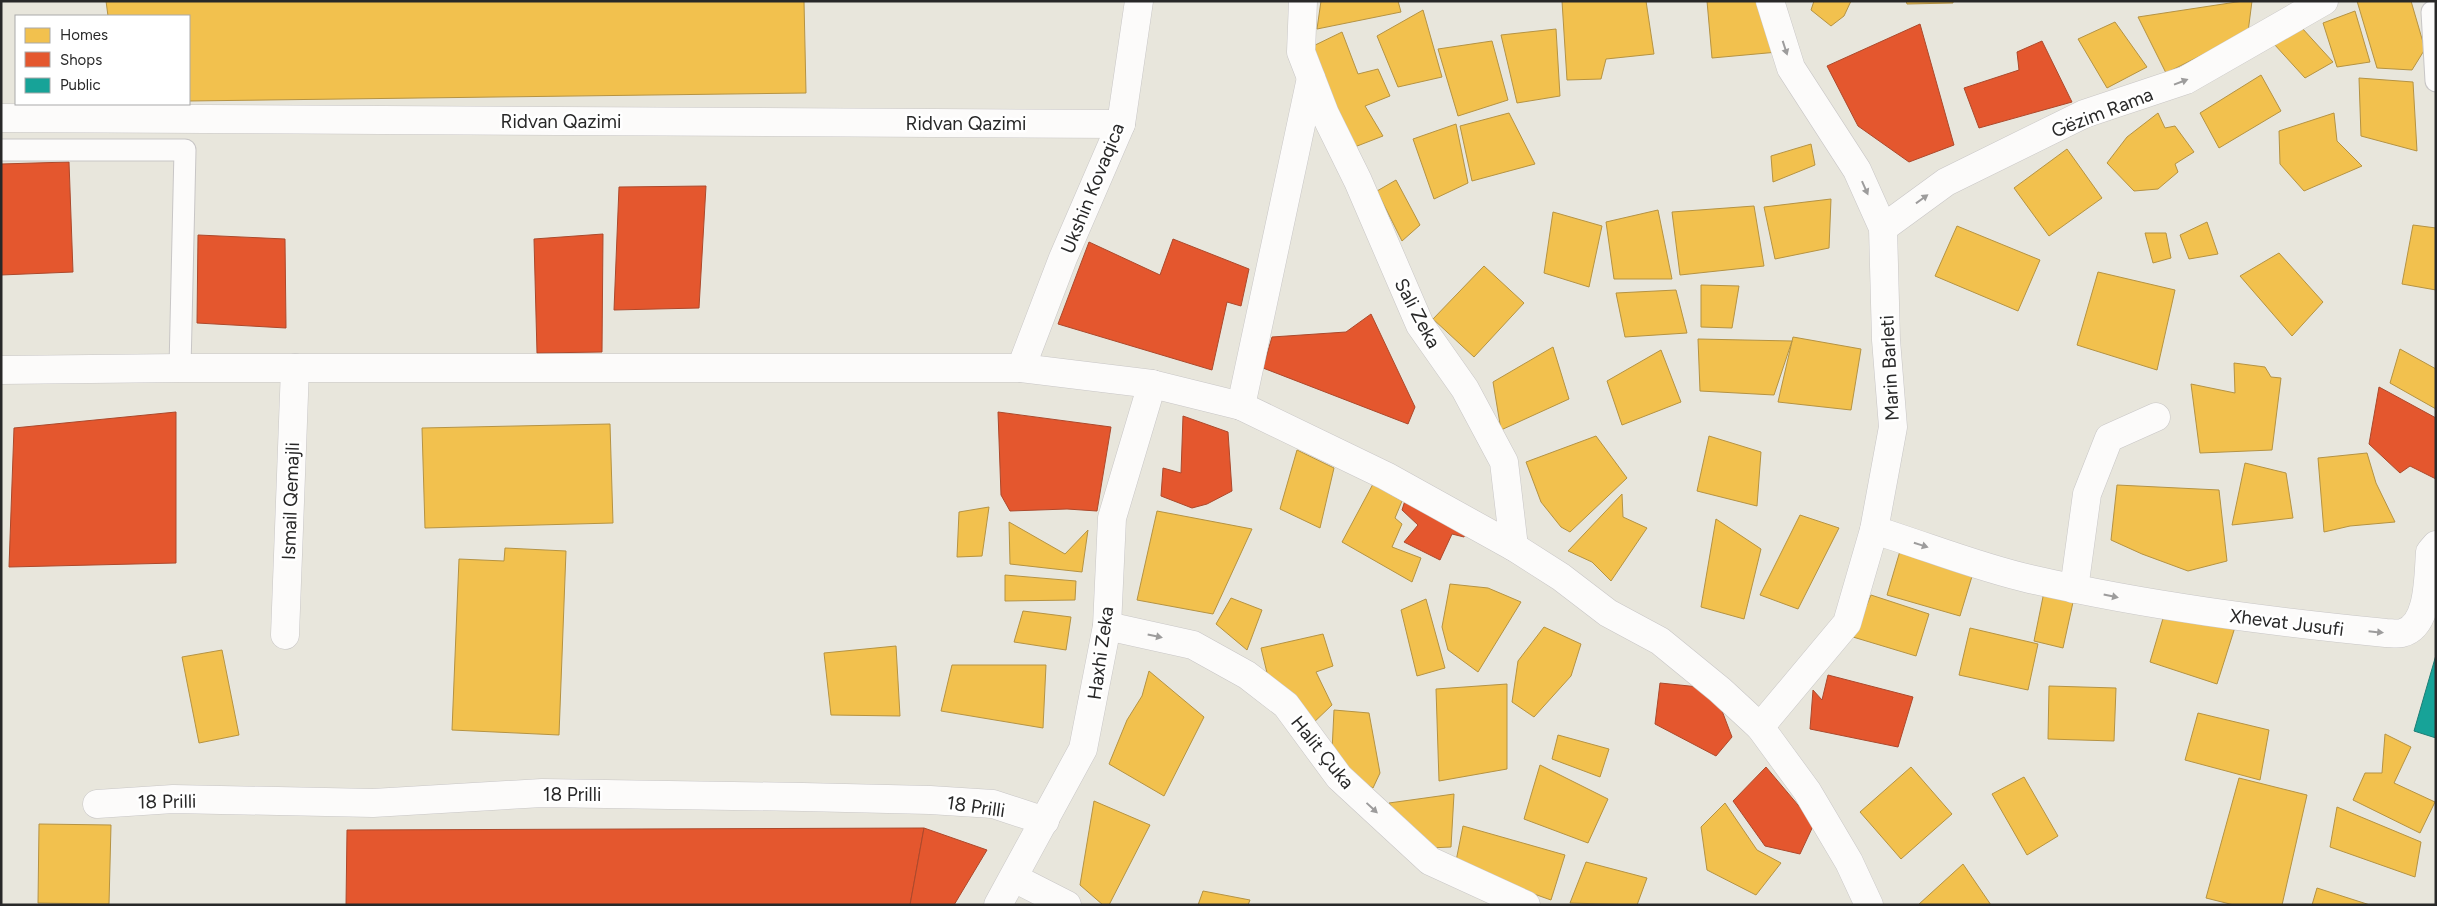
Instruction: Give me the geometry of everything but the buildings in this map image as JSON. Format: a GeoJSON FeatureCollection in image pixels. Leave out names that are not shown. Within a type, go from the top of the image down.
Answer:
{"type":"FeatureCollection","features":[{"type":"Feature","properties":{"kind":"street","name":"Ukshin Kovaqica"},"geometry":{"type":"LineString","coordinates":[[1021,368],[1063,258],[1121,124],[1139,1]]}},
{"type":"Feature","properties":{"kind":"street","name":"Sali Zeka"},"geometry":{"type":"LineString","coordinates":[[1303,1],[1301,52],[1325,114],[1358,181],[1420,325],[1465,389],[1504,462],[1514,546]]}},
{"type":"Feature","properties":{"kind":"street","name":"Marin Barleti"},"geometry":{"type":"LineString","coordinates":[[1760,727],[1847,623],[1874,530],[1893,427],[1886,340],[1883,228],[1857,170],[1791,68],[1770,1]]}},
{"type":"Feature","properties":{"kind":"street","name":"Gëzim Rama"},"geometry":{"type":"LineString","coordinates":[[1883,228],[1946,182],[2084,114],[2186,80],[2324,1]]}},
{"type":"Feature","properties":{"kind":"street"},"geometry":{"type":"LineString","coordinates":[[1242,406],[1311,78]]}},
{"type":"Feature","properties":{"kind":"street","name":"Ridvan Qazimi"},"geometry":{"type":"LineString","coordinates":[[1,118],[1121,124]]}},
{"type":"Feature","properties":{"kind":"street"},"geometry":{"type":"LineString","coordinates":[[1,370],[180,368],[1021,368],[1152,384],[1242,406],[1386,476],[1514,546],[1562,577],[1608,613],[1660,641],[1720,690],[1760,727],[1807,791],[1849,862],[1869,905]]}},
{"type":"Feature","properties":{"kind":"street","name":"Ismail Qemajli"},"geometry":{"type":"LineString","coordinates":[[285,635],[295,368]]}},
{"type":"Feature","properties":{"kind":"street","name":"Haxhi Zeka"},"geometry":{"type":"LineString","coordinates":[[998,905],[1083,749],[1107,626],[1112,518],[1152,384]]}},
{"type":"Feature","properties":{"kind":"street"},"geometry":{"type":"LineString","coordinates":[[2074,589],[2087,494],[2109,438],[2156,417]]}},
{"type":"Feature","properties":{"kind":"street","name":"Xhevat Jusufi"},"geometry":{"type":"LineString","coordinates":[[1874,530],[2027,579],[2129,600],[2272,622],[2402,633],[2413,626],[2424,612],[2430,552],[2436,545]]}},
{"type":"Feature","properties":{"kind":"street","name":"Halit Çuka"},"geometry":{"type":"LineString","coordinates":[[1107,626],[1193,645],[1247,675],[1286,705],[1339,777],[1430,861],[1526,905]]}},
{"type":"Feature","properties":{"kind":"street","name":"18 Prilli"},"geometry":{"type":"LineString","coordinates":[[97,804],[173,799],[373,803],[542,793],[784,797],[930,800],[993,804],[1045,821]]}},
{"type":"Feature","properties":{"kind":"street"},"geometry":{"type":"LineString","coordinates":[[1014,878],[1067,905]]}},
{"type":"Feature","properties":{"kind":"lane"},"geometry":{"type":"LineString","coordinates":[[2432,12],[2436,81]]}},
{"type":"Feature","properties":{"kind":"lane"},"geometry":{"type":"LineString","coordinates":[[1,150],[185,150],[180,368]]}}]}
